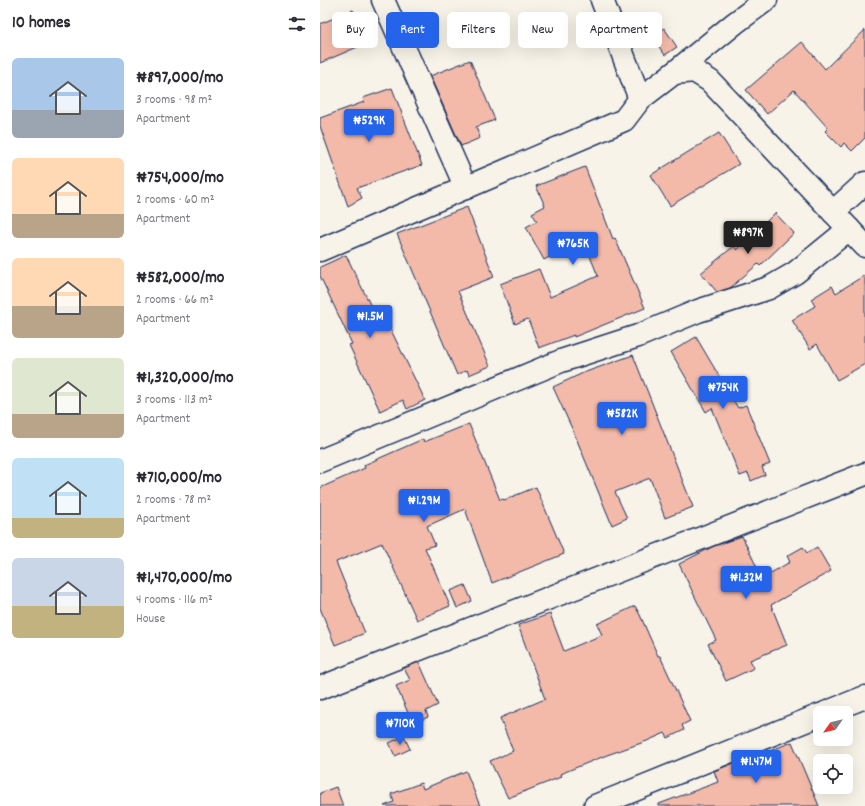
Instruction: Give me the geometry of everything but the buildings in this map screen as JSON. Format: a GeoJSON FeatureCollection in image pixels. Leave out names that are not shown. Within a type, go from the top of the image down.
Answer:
{"type":"FeatureCollection","features":[{"type":"Feature","properties":{"kind":"street"},"geometry":{"type":"LineString","coordinates":[[383,0],[466,188]]}},
{"type":"Feature","properties":{"kind":"street"},"geometry":{"type":"LineString","coordinates":[[602,0],[640,98]]}},
{"type":"Feature","properties":{"kind":"street"},"geometry":{"type":"LineString","coordinates":[[320,250],[624,120],[640,98],[766,0]]}},
{"type":"Feature","properties":{"kind":"street"},"geometry":{"type":"LineString","coordinates":[[674,73],[694,71],[710,81],[865,246]]}},
{"type":"Feature","properties":{"kind":"street"},"geometry":{"type":"LineString","coordinates":[[833,212],[865,183]]}},
{"type":"Feature","properties":{"kind":"street"},"geometry":{"type":"LineString","coordinates":[[320,461],[561,361],[638,336],[698,311],[769,288],[794,273],[849,229]]}},
{"type":"Feature","properties":{"kind":"street"},"geometry":{"type":"LineString","coordinates":[[320,688],[865,474]]}},
{"type":"Feature","properties":{"kind":"street"},"geometry":{"type":"LineString","coordinates":[[842,706],[865,697]]}},
{"type":"Feature","properties":{"kind":"street"},"geometry":{"type":"LineString","coordinates":[[595,806],[813,718]]}}]}
